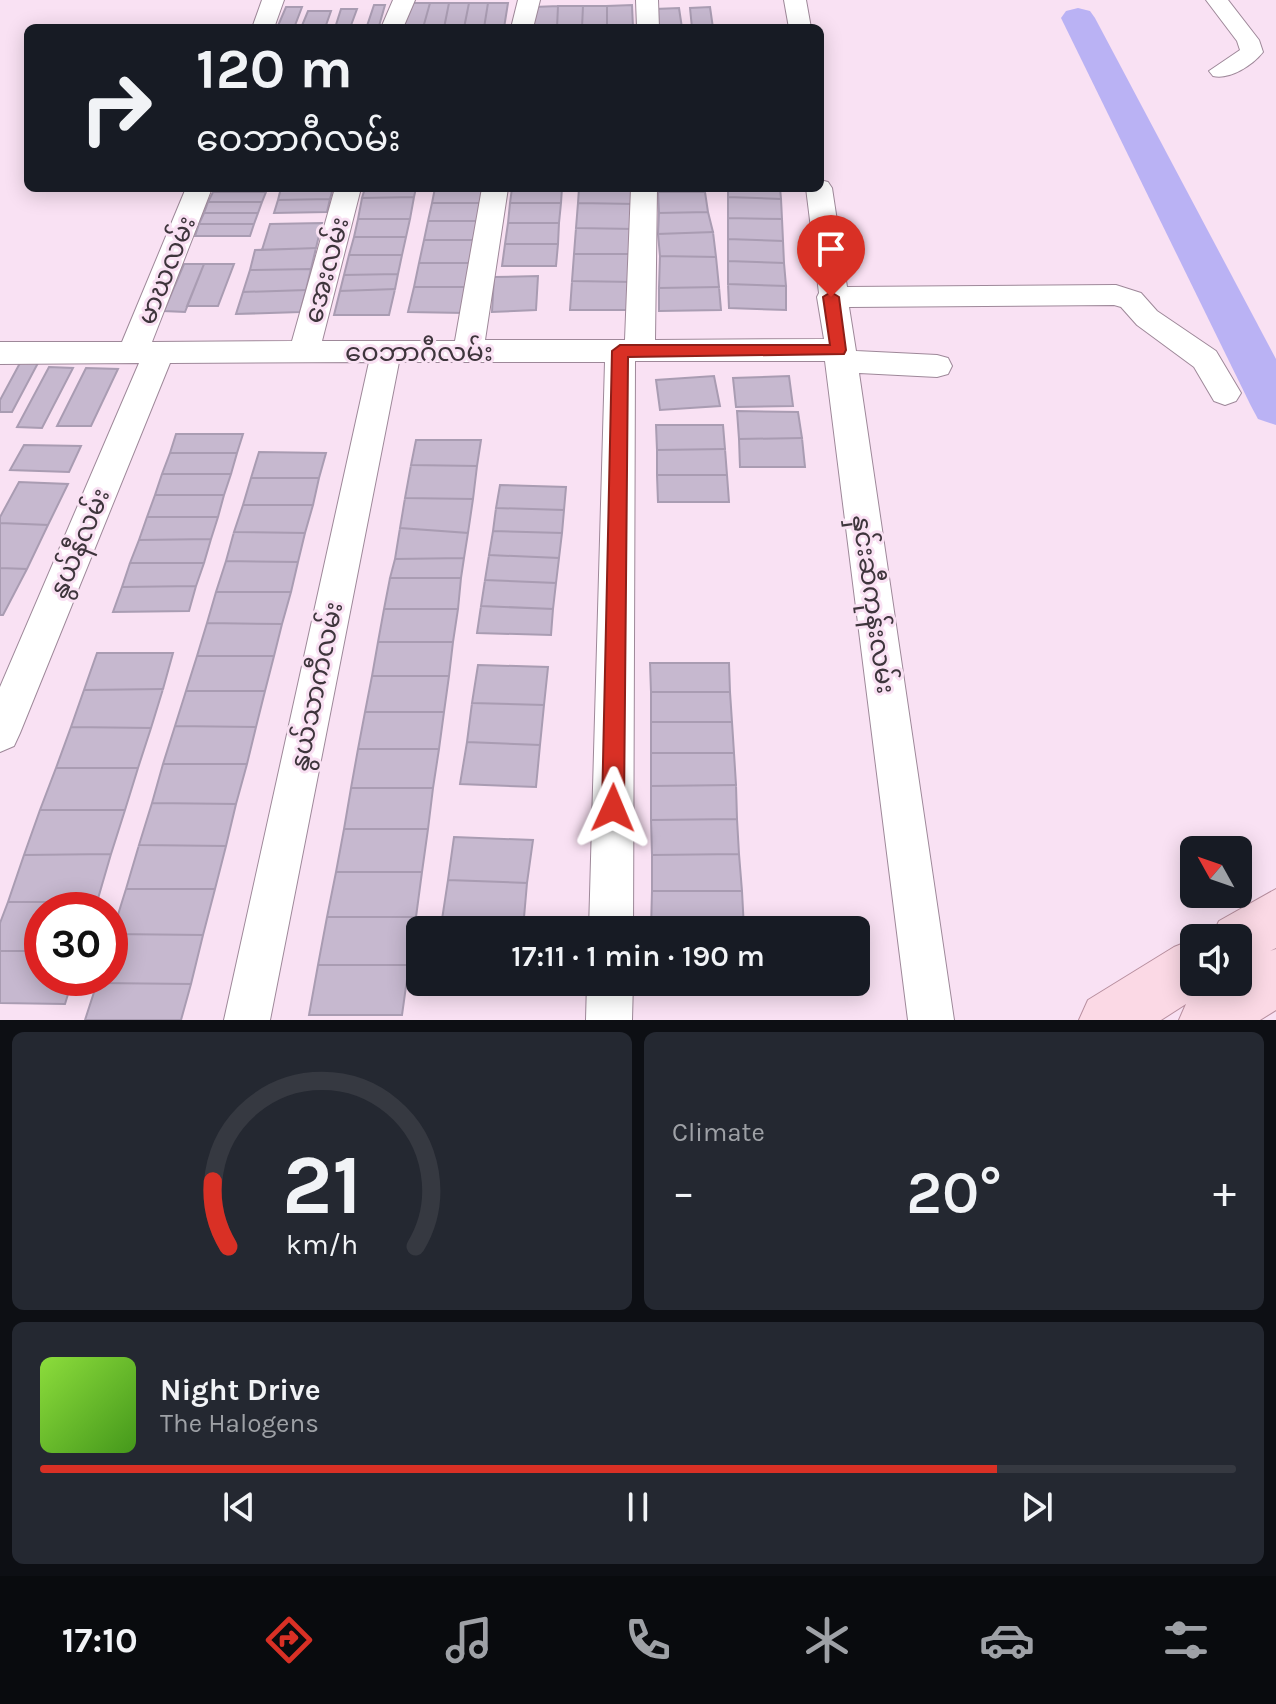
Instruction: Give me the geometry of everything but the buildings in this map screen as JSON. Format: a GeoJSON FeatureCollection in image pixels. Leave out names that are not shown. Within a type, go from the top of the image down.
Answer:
{"type":"FeatureCollection","features":[{"type":"Feature","properties":{"kind":"main road"},"geometry":{"type":"LineString","coordinates":[[1252,931],[1276,916]]}},
{"type":"Feature","properties":{"kind":"main road"},"geometry":{"type":"LineString","coordinates":[[1108,1020],[1180,976]]}},
{"type":"Feature","properties":{"kind":"main road"},"geometry":{"type":"LineString","coordinates":[[1208,1020],[1276,977]]}},
{"type":"Feature","properties":{"kind":"street"},"geometry":{"type":"LineString","coordinates":[[264,24],[273,0]]}},
{"type":"Feature","properties":{"kind":"street"},"geometry":{"type":"LineString","coordinates":[[394,24],[404,0]]}},
{"type":"Feature","properties":{"kind":"street"},"geometry":{"type":"LineString","coordinates":[[523,24],[529,0]]}},
{"type":"Feature","properties":{"kind":"street"},"geometry":{"type":"LineString","coordinates":[[647,0],[648,24]]}},
{"type":"Feature","properties":{"kind":"street"},"geometry":{"type":"LineString","coordinates":[[795,0],[799,24]]}},
{"type":"Feature","properties":{"kind":"street"},"geometry":{"type":"LineString","coordinates":[[1217,0],[1248,40],[1252,52],[1221,71]]}},
{"type":"Feature","properties":{"kind":"street","name":"မာဃလမ်း"},"geometry":{"type":"LineString","coordinates":[[146,352],[198,192]]}},
{"type":"Feature","properties":{"kind":"street","name":"အေးလမ်း"},"geometry":{"type":"LineString","coordinates":[[304,352],[347,192]]}},
{"type":"Feature","properties":{"kind":"street"},"geometry":{"type":"LineString","coordinates":[[468,352],[494,192]]}},
{"type":"Feature","properties":{"kind":"street"},"geometry":{"type":"LineString","coordinates":[[611,916],[630,351],[644,192]]}},
{"type":"Feature","properties":{"kind":"street","name":"နှင်းဆီကုန်းလမ်း"},"geometry":{"type":"LineString","coordinates":[[819,192],[831,297],[931,1020]]}},
{"type":"Feature","properties":{"kind":"street"},"geometry":{"type":"LineString","coordinates":[[831,297],[1116,295],[1131,300],[1147,318],[1205,359],[1225,393]]}},
{"type":"Feature","properties":{"kind":"street","name":"ဝေဘာဂီလမ်း"},"geometry":{"type":"LineString","coordinates":[[0,353],[630,351],[839,356],[937,366]]}},
{"type":"Feature","properties":{"kind":"street","name":"နွယ်နီလမ်း"},"geometry":{"type":"LineString","coordinates":[[0,733],[146,352]]}},
{"type":"Feature","properties":{"kind":"street","name":"နွယ်သာကီလမ်း"},"geometry":{"type":"LineString","coordinates":[[247,1020],[386,352]]}},
{"type":"Feature","properties":{"kind":"street"},"geometry":{"type":"LineString","coordinates":[[609,1020],[610,996]]}},
{"type":"Feature","properties":{"kind":"waterway"},"geometry":{"type":"LineString","coordinates":[[1078,18],[1276,406]]}},
{"type":"Feature","properties":{"kind":"route"},"geometry":{"type":"LineString","coordinates":[[613,808],[620,351],[838,350],[831,297]]}}]}
